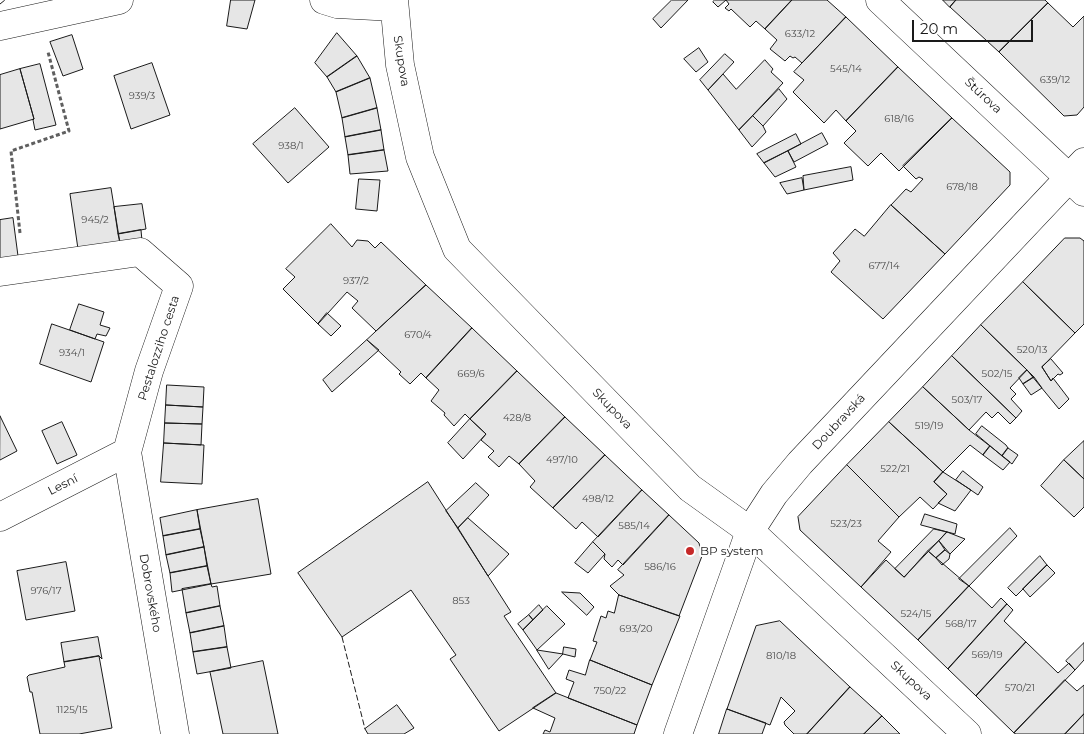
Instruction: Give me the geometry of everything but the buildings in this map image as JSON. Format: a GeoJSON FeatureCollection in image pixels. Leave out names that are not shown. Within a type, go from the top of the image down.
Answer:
{"type":"FeatureCollection","features":[{"type":"Feature","properties":{"kind":"street"},"geometry":{"type":"LineString","coordinates":[[0,26],[119,0]]}},
{"type":"Feature","properties":{"kind":"street"},"geometry":{"type":"LineString","coordinates":[[324,0],[337,4],[394,4]]}},
{"type":"Feature","properties":{"kind":"street","name":"Štúrova"},"geometry":{"type":"LineString","coordinates":[[880,0],[1079,177]]}},
{"type":"Feature","properties":{"kind":"street","name":"Skupova"},"geometry":{"type":"LineString","coordinates":[[394,4],[400,65],[420,157],[457,250],[690,488],[750,531],[967,734]]}},
{"type":"Feature","properties":{"kind":"street","name":"Doubravská"},"geometry":{"type":"LineString","coordinates":[[678,734],[750,531],[774,494],[800,463],[1079,177]]}},
{"type":"Feature","properties":{"kind":"street","name":"Pestalozziho cesta"},"geometry":{"type":"LineString","coordinates":[[12,270],[140,252],[179,286],[149,372],[127,452]]}},
{"type":"Feature","properties":{"kind":"street","name":"Lesní"},"geometry":{"type":"LineString","coordinates":[[0,517],[127,452]]}},
{"type":"Feature","properties":{"kind":"street","name":"Dobrovského"},"geometry":{"type":"LineString","coordinates":[[127,452],[175,734]]}},
{"type":"Feature","properties":{"kind":"path"},"geometry":{"type":"LineString","coordinates":[[12,270],[11,151],[69,131],[38,18]]}},
{"type":"Feature","properties":{"kind":"fence"},"geometry":{"type":"LineString","coordinates":[[0,4],[5,0]]}},
{"type":"Feature","properties":{"kind":"fence"},"geometry":{"type":"LineString","coordinates":[[342,637],[365,729]]}},
{"type":"Feature","properties":{"kind":"place","name":"BP system"},"geometry":{"type":"Point","coordinates":[690,551]}}]}
